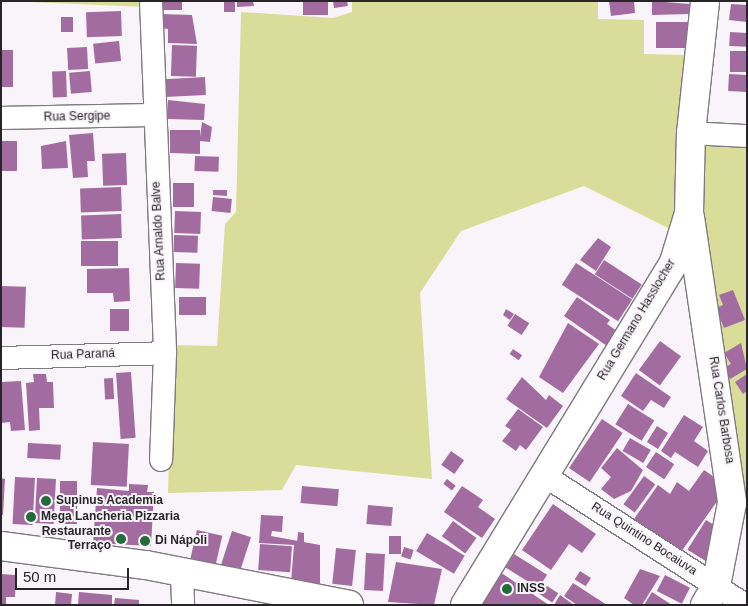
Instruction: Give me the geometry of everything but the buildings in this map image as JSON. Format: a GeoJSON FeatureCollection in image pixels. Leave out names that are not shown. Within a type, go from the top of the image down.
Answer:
{"type":"FeatureCollection","features":[{"type":"Feature","properties":{"kind":"main road","name":"Rua Germano Hasslocher"},"geometry":{"type":"LineString","coordinates":[[464,605],[542,474],[674,262],[689,213],[691,133],[705,1]]}},
{"type":"Feature","properties":{"kind":"main road","name":"Rua Carlos Barbosa"},"geometry":{"type":"LineString","coordinates":[[689,213],[702,284],[732,503],[710,596]]}},
{"type":"Feature","properties":{"kind":"main road"},"geometry":{"type":"LineString","coordinates":[[674,262],[692,270],[702,284]]}},
{"type":"Feature","properties":{"kind":"main road"},"geometry":{"type":"LineString","coordinates":[[1,546],[251,605]]}},
{"type":"Feature","properties":{"kind":"main road"},"geometry":{"type":"LineString","coordinates":[[1,559],[182,589],[348,605]]}},
{"type":"Feature","properties":{"kind":"street","name":"Rua Arnaldo Balve"},"geometry":{"type":"LineString","coordinates":[[151,1],[153,116],[165,353],[161,460]]}},
{"type":"Feature","properties":{"kind":"street","name":"Rua Sergipe"},"geometry":{"type":"LineString","coordinates":[[1,118],[153,116]]}},
{"type":"Feature","properties":{"kind":"street"},"geometry":{"type":"LineString","coordinates":[[691,133],[747,136]]}},
{"type":"Feature","properties":{"kind":"street","name":"Rua Paraná"},"geometry":{"type":"LineString","coordinates":[[1,358],[165,353]]}},
{"type":"Feature","properties":{"kind":"street","name":"Rua Quintino Bocaiuva"},"geometry":{"type":"LineString","coordinates":[[542,474],[710,596],[745,605]]}},
{"type":"Feature","properties":{"kind":"green space"},"geometry":{"type":"Polygon","coordinates":[[[6,1],[146,1],[146,7],[6,1]]]}},
{"type":"Feature","properties":{"kind":"green space"},"geometry":{"type":"Polygon","coordinates":[[[352,1],[598,1],[598,19],[644,20],[644,54],[686,55],[682,235],[584,186],[461,231],[420,293],[432,479],[296,465],[282,490],[168,493],[172,345],[217,346],[225,224],[236,212],[241,12],[333,18],[352,12],[352,1]]]}},
{"type":"Feature","properties":{"kind":"green space"},"geometry":{"type":"Polygon","coordinates":[[[696,138],[747,142],[747,504],[735,498],[706,285],[696,138]]]}},
{"type":"Feature","properties":{"kind":"place","name":"Supinus Academia"},"geometry":{"type":"Point","coordinates":[46,501]}},
{"type":"Feature","properties":{"kind":"place","name":"Mega Lancheria Pizzaria"},"geometry":{"type":"Point","coordinates":[31,517]}},
{"type":"Feature","properties":{"kind":"place","name":"Restaurante Terraço"},"geometry":{"type":"Point","coordinates":[121,539]}},
{"type":"Feature","properties":{"kind":"place","name":"Di Nápoli"},"geometry":{"type":"Point","coordinates":[145,541]}},
{"type":"Feature","properties":{"kind":"place","name":"INSS"},"geometry":{"type":"Point","coordinates":[507,589]}}]}
